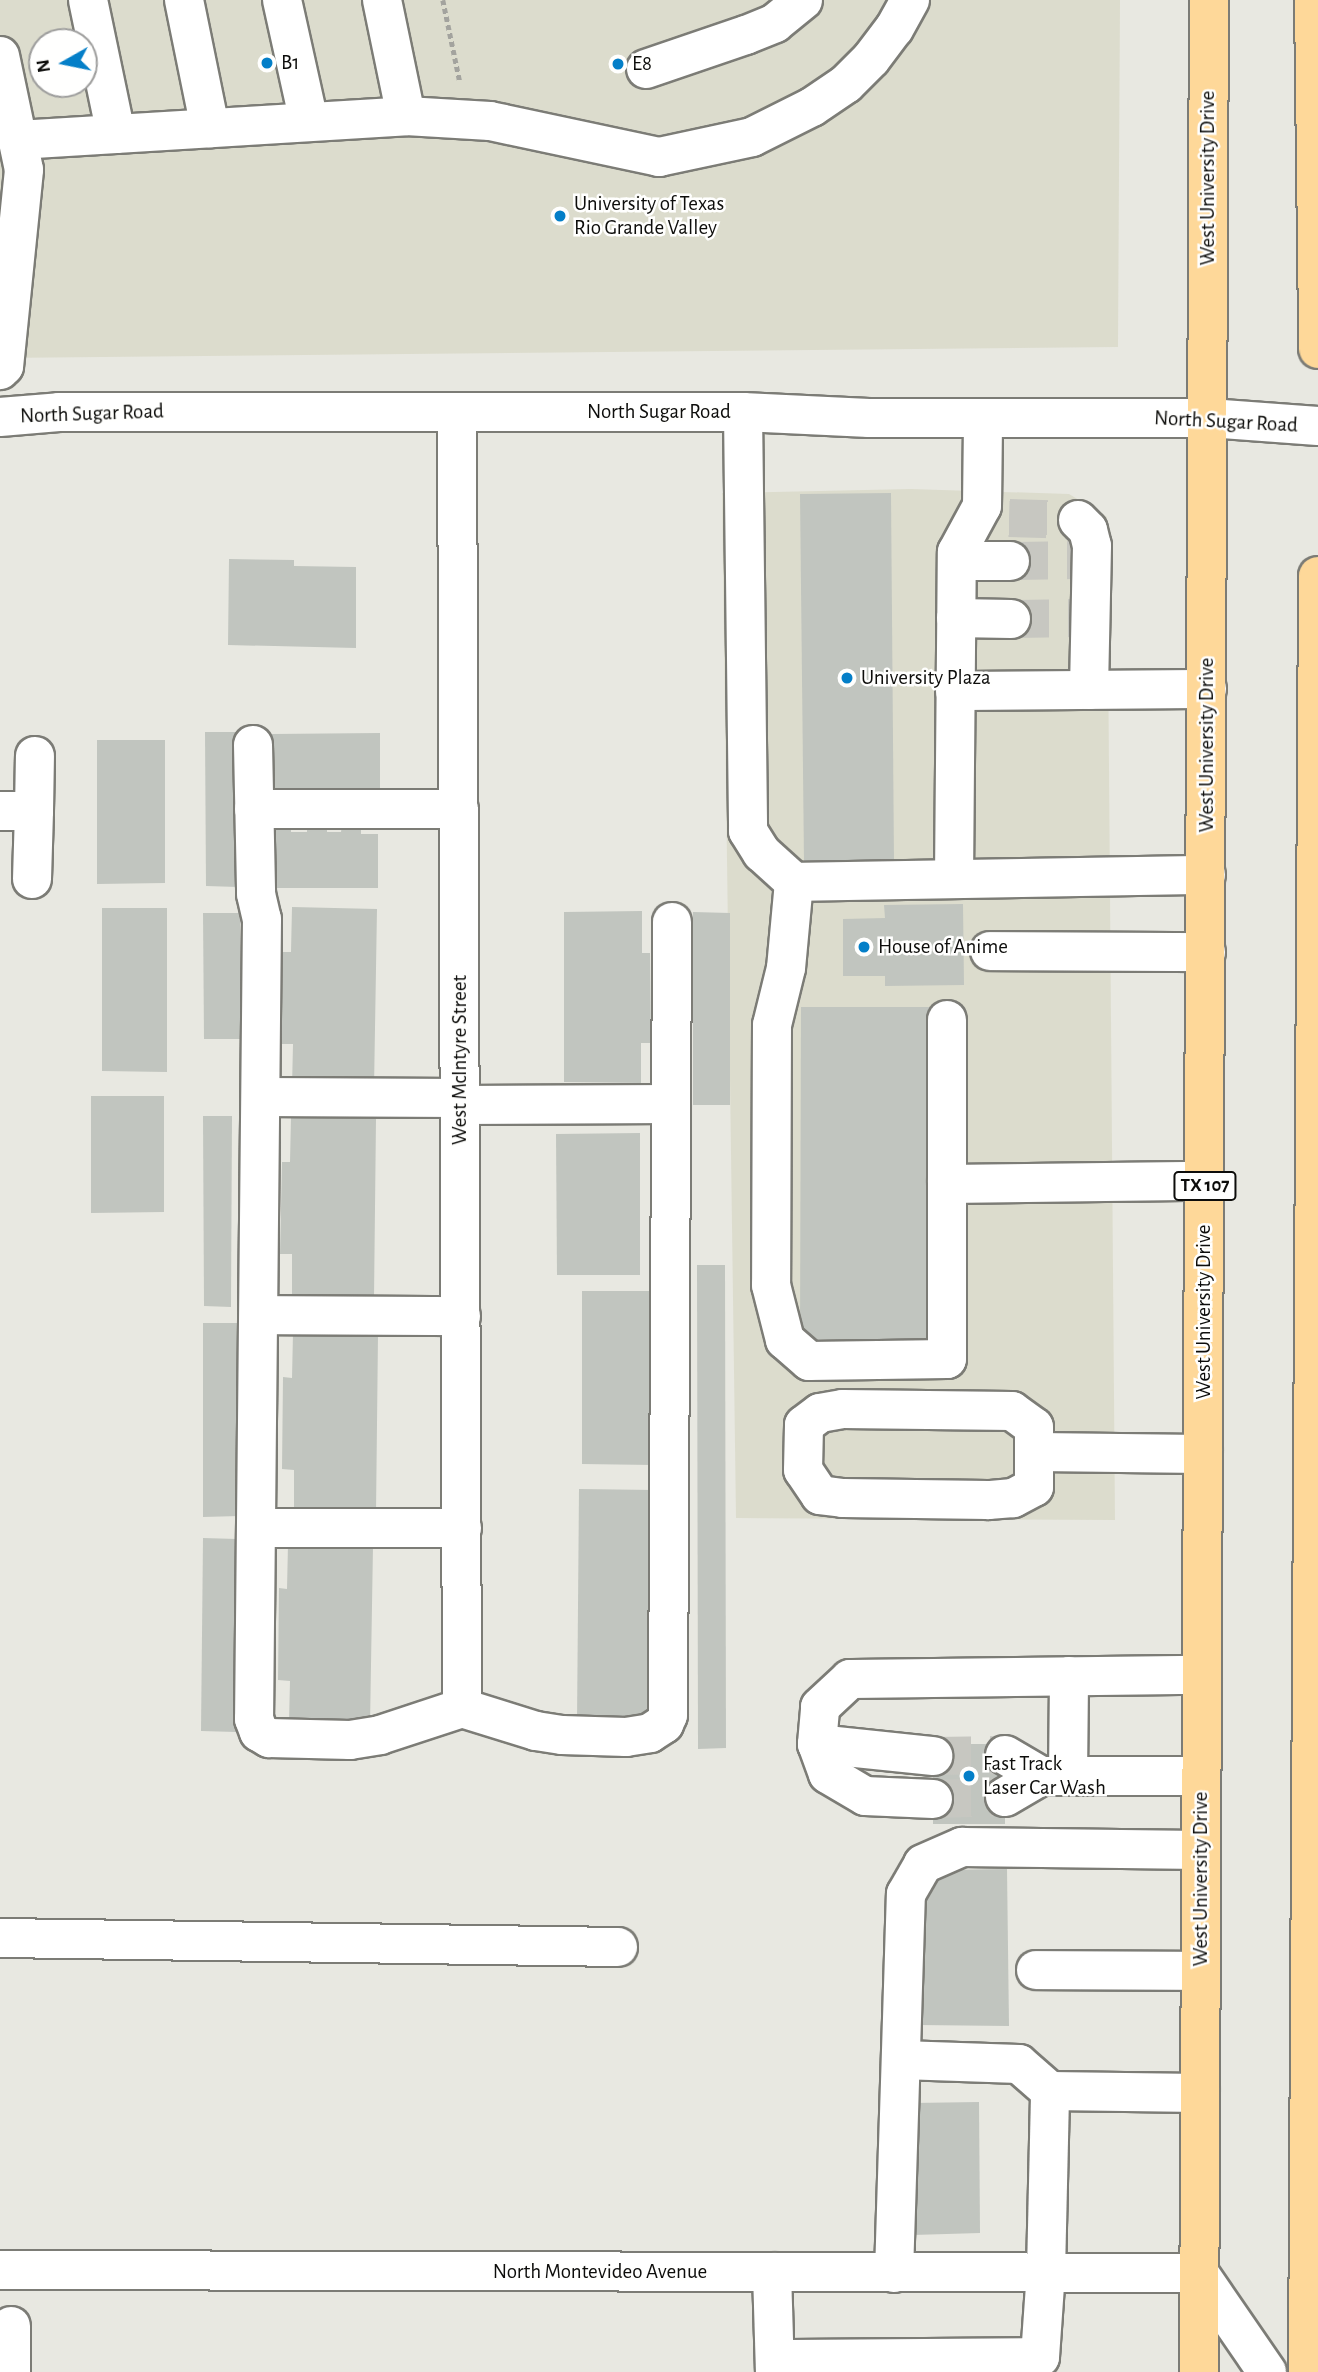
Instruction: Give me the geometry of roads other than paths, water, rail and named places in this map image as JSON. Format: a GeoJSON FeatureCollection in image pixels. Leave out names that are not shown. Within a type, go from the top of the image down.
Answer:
{"type":"FeatureCollection","features":[{"type":"Feature","properties":{"kind":"main road","name":"West University Drive"},"geometry":{"type":"LineString","coordinates":[[1199,2372],[1209,0]]}},
{"type":"Feature","properties":{"kind":"main road"},"geometry":{"type":"LineString","coordinates":[[1314,0],[1318,349]]}},
{"type":"Feature","properties":{"kind":"main road"},"geometry":{"type":"LineString","coordinates":[[1308,2372],[1314,2029],[1318,576]]}},
{"type":"Feature","properties":{"kind":"street"},"geometry":{"type":"LineString","coordinates":[[88,0],[116,134]]}},
{"type":"Feature","properties":{"kind":"street"},"geometry":{"type":"LineString","coordinates":[[184,0],[210,128]]}},
{"type":"Feature","properties":{"kind":"street"},"geometry":{"type":"LineString","coordinates":[[282,0],[309,122]]}},
{"type":"Feature","properties":{"kind":"street"},"geometry":{"type":"LineString","coordinates":[[382,0],[406,116]]}},
{"type":"Feature","properties":{"kind":"street"},"geometry":{"type":"LineString","coordinates":[[646,69],[746,36],[775,23],[803,0]]}},
{"type":"Feature","properties":{"kind":"street"},"geometry":{"type":"LineString","coordinates":[[18,140],[406,116],[490,121],[659,157],[752,136],[812,107],[846,84],[886,39],[910,0]]}},
{"type":"Feature","properties":{"kind":"street"},"geometry":{"type":"LineString","coordinates":[[0,56],[24,170],[11,183],[4,366],[0,370]]}},
{"type":"Feature","properties":{"kind":"street","name":"North Sugar Road"},"geometry":{"type":"LineString","coordinates":[[0,417],[59,412],[743,412],[869,418],[1209,418],[1318,426]]}},
{"type":"Feature","properties":{"kind":"street","name":"West McIntyre Street"},"geometry":{"type":"LineString","coordinates":[[457,412],[462,1708]]}},
{"type":"Feature","properties":{"kind":"street"},"geometry":{"type":"LineString","coordinates":[[743,412],[748,831],[762,853],[794,881],[1206,875]]}},
{"type":"Feature","properties":{"kind":"street"},"geometry":{"type":"LineString","coordinates":[[954,879],[957,552],[993,516],[982,506],[983,418]]}},
{"type":"Feature","properties":{"kind":"street"},"geometry":{"type":"LineString","coordinates":[[1078,520],[1088,530],[1084,560],[1084,618],[1089,690]]}},
{"type":"Feature","properties":{"kind":"street"},"geometry":{"type":"LineString","coordinates":[[957,561],[1010,561]]}},
{"type":"Feature","properties":{"kind":"street"},"geometry":{"type":"LineString","coordinates":[[956,618],[1011,619]]}},
{"type":"Feature","properties":{"kind":"street"},"geometry":{"type":"LineString","coordinates":[[955,691],[1207,689]]}},
{"type":"Feature","properties":{"kind":"street"},"geometry":{"type":"LineString","coordinates":[[253,745],[256,894],[262,919],[254,1719],[259,1732],[269,1738],[350,1740],[380,1735],[462,1708],[536,1731],[593,1737],[650,1733],[664,1724],[668,1714],[671,922]]}},
{"type":"Feature","properties":{"kind":"street"},"geometry":{"type":"LineString","coordinates":[[32,879],[17,811],[35,756]]}},
{"type":"Feature","properties":{"kind":"street"},"geometry":{"type":"LineString","coordinates":[[254,809],[459,809]]}},
{"type":"Feature","properties":{"kind":"street"},"geometry":{"type":"LineString","coordinates":[[794,881],[786,968],[772,1025],[771,1285],[785,1340],[809,1361],[947,1359],[947,1020]]}},
{"type":"Feature","properties":{"kind":"street"},"geometry":{"type":"LineString","coordinates":[[990,951],[1206,953]]}},
{"type":"Feature","properties":{"kind":"street"},"geometry":{"type":"LineString","coordinates":[[261,1097],[671,1104]]}},
{"type":"Feature","properties":{"kind":"street"},"geometry":{"type":"LineString","coordinates":[[947,1184],[1205,1181]]}},
{"type":"Feature","properties":{"kind":"street"},"geometry":{"type":"LineString","coordinates":[[258,1315],[461,1316]]}},
{"type":"Feature","properties":{"kind":"street"},"geometry":{"type":"LineString","coordinates":[[843,1409],[1012,1411],[1034,1427],[1037,1452],[1034,1488],[1013,1498],[843,1498],[820,1495],[803,1470],[804,1425],[820,1413],[843,1409]]}},
{"type":"Feature","properties":{"kind":"street"},"geometry":{"type":"LineString","coordinates":[[1037,1452],[1203,1454]]}},
{"type":"Feature","properties":{"kind":"street"},"geometry":{"type":"LineString","coordinates":[[256,1528],[462,1528]]}},
{"type":"Feature","properties":{"kind":"street"},"geometry":{"type":"LineString","coordinates":[[933,1799],[865,1797],[828,1774],[817,1744],[820,1707],[850,1679],[1202,1675]]}},
{"type":"Feature","properties":{"kind":"street"},"geometry":{"type":"LineString","coordinates":[[1054,1776],[1069,1676]]}},
{"type":"Feature","properties":{"kind":"street"},"geometry":{"type":"LineString","coordinates":[[817,1744],[933,1756]]}},
{"type":"Feature","properties":{"kind":"street"},"geometry":{"type":"LineString","coordinates":[[1005,1755],[1054,1776],[1202,1776]]}},
{"type":"Feature","properties":{"kind":"street"},"geometry":{"type":"LineString","coordinates":[[1005,1797],[1054,1776]]}},
{"type":"Feature","properties":{"kind":"street"},"geometry":{"type":"LineString","coordinates":[[894,2273],[906,1894],[923,1864],[962,1847],[1202,1850]]}},
{"type":"Feature","properties":{"kind":"street"},"geometry":{"type":"LineString","coordinates":[[0,1938],[618,1948]]}},
{"type":"Feature","properties":{"kind":"street"},"geometry":{"type":"LineString","coordinates":[[1036,1970],[1201,1971]]}},
{"type":"Feature","properties":{"kind":"street"},"geometry":{"type":"LineString","coordinates":[[901,2060],[1019,2064],[1049,2091],[1200,2093]]}},
{"type":"Feature","properties":{"kind":"street"},"geometry":{"type":"LineString","coordinates":[[772,2272],[775,2366],[1040,2364],[1046,2272],[1049,2091]]}},
{"type":"Feature","properties":{"kind":"street","name":"North Montevideo Avenue"},"geometry":{"type":"LineString","coordinates":[[0,2270],[1199,2273]]}},
{"type":"Feature","properties":{"kind":"street"},"geometry":{"type":"LineString","coordinates":[[1199,2273],[1267,2372]]}},
{"type":"Feature","properties":{"kind":"street"},"geometry":{"type":"LineString","coordinates":[[11,2326],[11,2372]]}},
{"type":"Feature","properties":{"kind":"tunnel"},"geometry":{"type":"LineString","coordinates":[[1009,518],[1078,520]]}},
{"type":"Feature","properties":{"kind":"tunnel"},"geometry":{"type":"LineString","coordinates":[[1010,561],[1078,560]]}},
{"type":"Feature","properties":{"kind":"tunnel"},"geometry":{"type":"LineString","coordinates":[[1011,619],[1077,618]]}},
{"type":"Feature","properties":{"kind":"tunnel"},"geometry":{"type":"LineString","coordinates":[[933,1756],[1005,1755]]}},
{"type":"Feature","properties":{"kind":"tunnel"},"geometry":{"type":"LineString","coordinates":[[933,1799],[1005,1797]]}},
{"type":"Feature","properties":{"kind":"place","name":"B1"},"geometry":{"type":"Point","coordinates":[267,63]}},
{"type":"Feature","properties":{"kind":"place","name":"E8"},"geometry":{"type":"Point","coordinates":[618,64]}},
{"type":"Feature","properties":{"kind":"place","name":"University of Texas Rio Grande Valley"},"geometry":{"type":"Point","coordinates":[560,216]}},
{"type":"Feature","properties":{"kind":"place","name":"University Plaza"},"geometry":{"type":"Point","coordinates":[847,678]}},
{"type":"Feature","properties":{"kind":"place","name":"House of Anime"},"geometry":{"type":"Point","coordinates":[864,947]}},
{"type":"Feature","properties":{"kind":"place","name":"Fast Track Laser Car Wash"},"geometry":{"type":"Point","coordinates":[969,1776]}}]}
